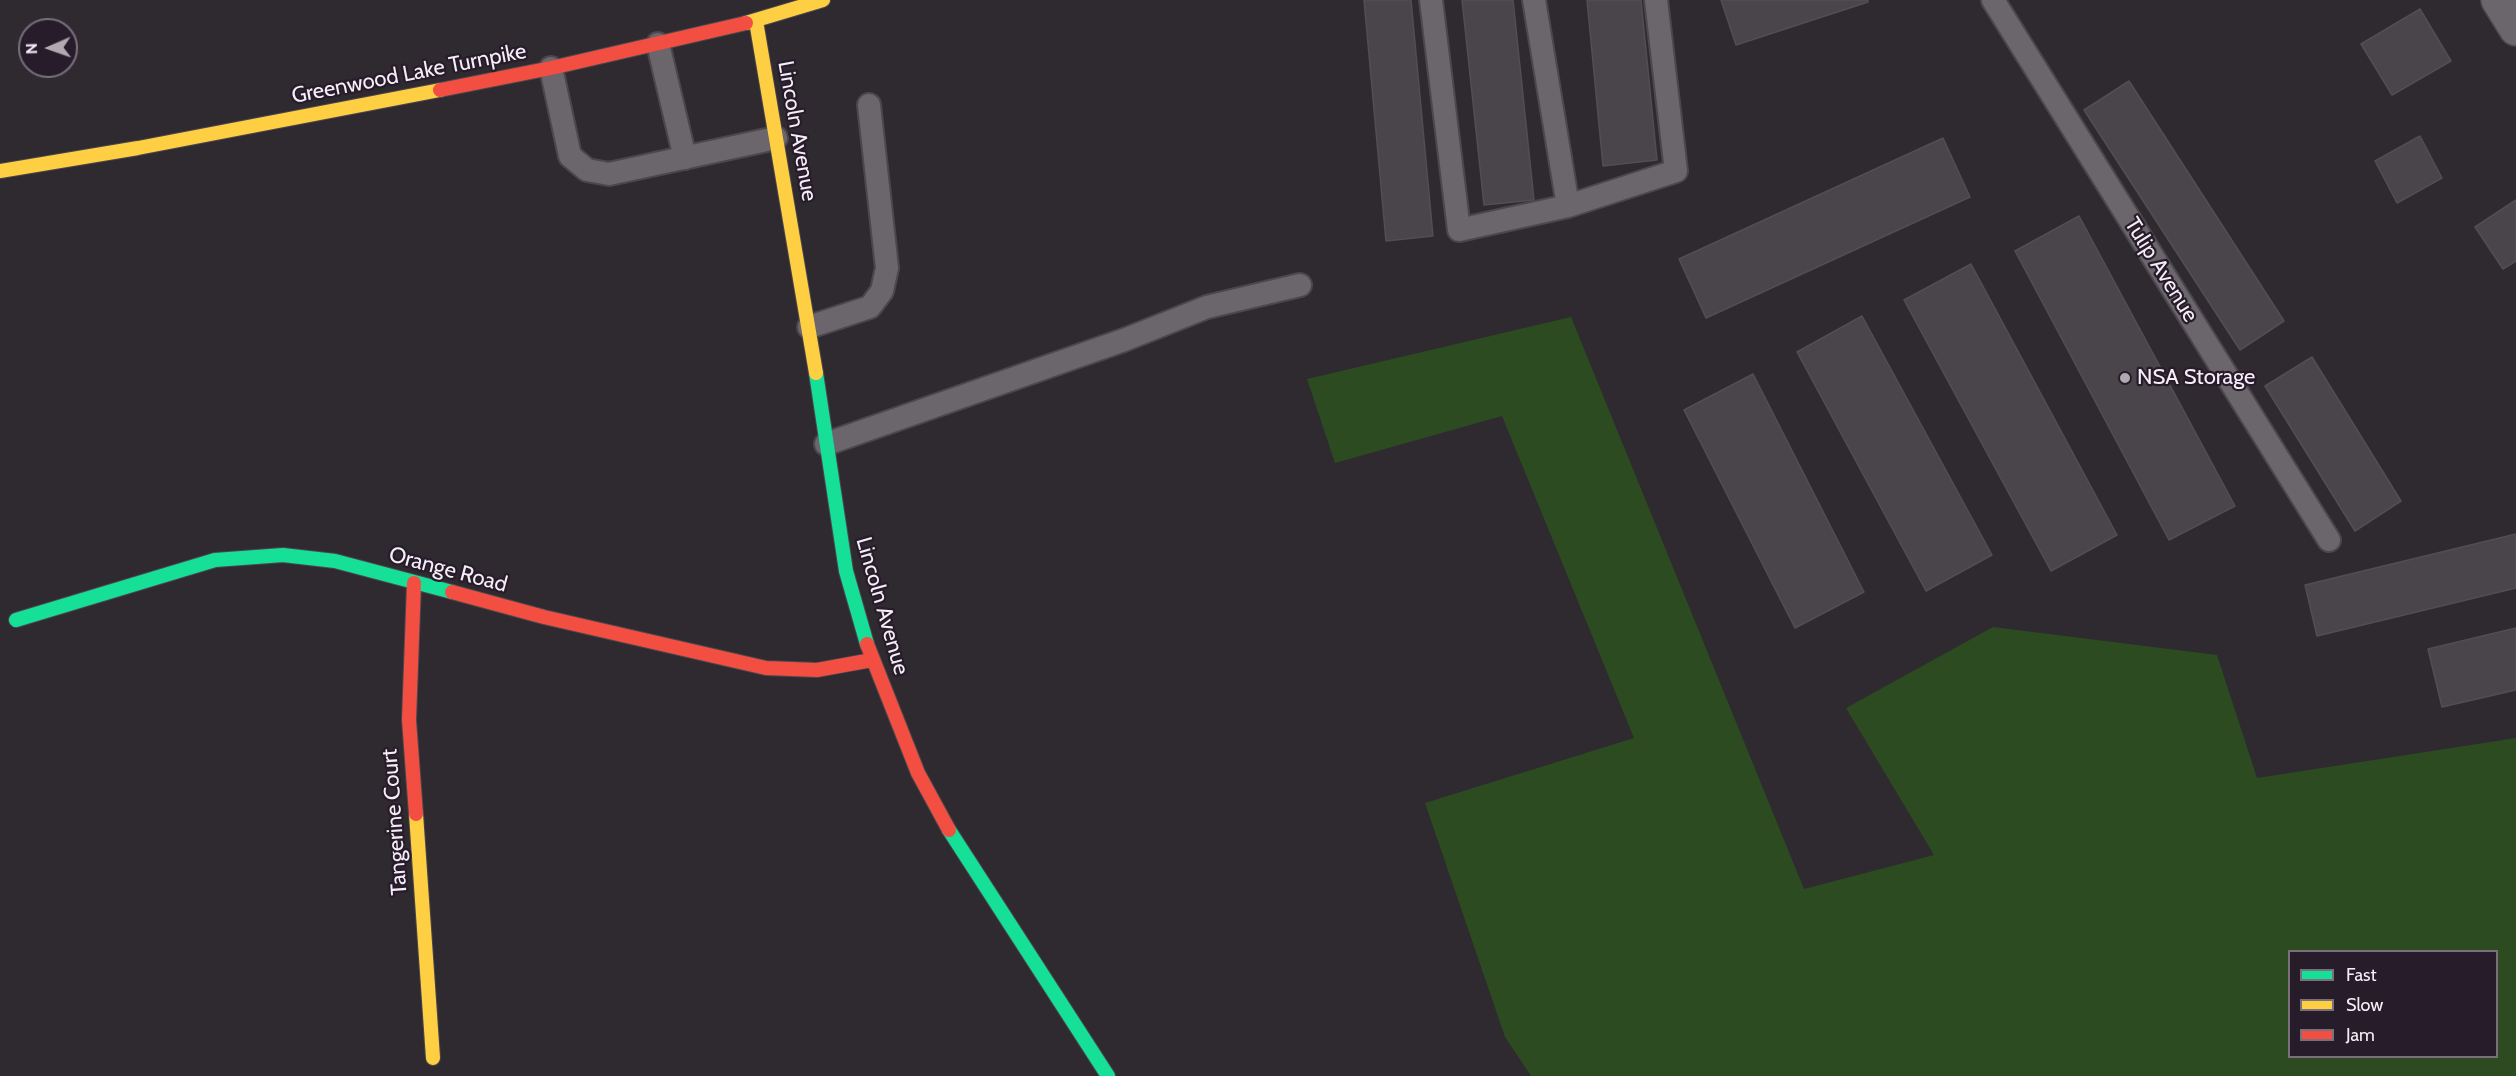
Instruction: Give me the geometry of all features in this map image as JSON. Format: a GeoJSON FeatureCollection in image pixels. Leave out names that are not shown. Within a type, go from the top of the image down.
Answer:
{"type":"FeatureCollection","features":[{"type":"Feature","properties":{"kind":"street","name":"Greenwood Lake Turnpike"},"geometry":{"type":"LineString","coordinates":[[0,171],[138,148],[551,68],[756,21],[823,0]]}},
{"type":"Feature","properties":{"kind":"street"},"geometry":{"type":"LineString","coordinates":[[2498,0],[2516,29]]}},
{"type":"Feature","properties":{"kind":"street","name":"Lincoln Avenue"},"geometry":{"type":"LineString","coordinates":[[756,21],[808,327],[846,571],[872,660],[918,773],[963,855],[1108,1076]]}},
{"type":"Feature","properties":{"kind":"street","name":"Orange Road"},"geometry":{"type":"LineString","coordinates":[[16,620],[232,557],[283,555],[334,561],[544,617],[766,668],[817,670],[872,660]]}},
{"type":"Feature","properties":{"kind":"street","name":"Tangerine Court"},"geometry":{"type":"LineString","coordinates":[[414,583],[409,720],[433,1058]]}},
{"type":"Feature","properties":{"kind":"lane"},"geometry":{"type":"LineString","coordinates":[[1431,0],[1459,230],[1568,206],[1676,171],[1656,0]]}},
{"type":"Feature","properties":{"kind":"lane"},"geometry":{"type":"LineString","coordinates":[[1534,0],[1568,206]]}},
{"type":"Feature","properties":{"kind":"lane","name":"Tulip Avenue"},"geometry":{"type":"LineString","coordinates":[[1993,0],[2329,540]]}},
{"type":"Feature","properties":{"kind":"lane"},"geometry":{"type":"LineString","coordinates":[[658,44],[685,158]]}},
{"type":"Feature","properties":{"kind":"lane"},"geometry":{"type":"LineString","coordinates":[[551,68],[570,156],[587,170],[609,174],[777,138]]}},
{"type":"Feature","properties":{"kind":"lane"},"geometry":{"type":"LineString","coordinates":[[808,327],[870,307],[882,291],[887,268],[869,105]]}},
{"type":"Feature","properties":{"kind":"lane"},"geometry":{"type":"LineString","coordinates":[[826,444],[1124,340],[1208,307],[1300,285]]}},
{"type":"Feature","properties":{"kind":"green space"},"geometry":{"type":"Polygon","coordinates":[[[1571,317],[1804,889],[1934,855],[1846,708],[1993,627],[2217,655],[2257,778],[2516,738],[2516,1076],[1531,1076],[1505,1037],[1425,803],[1634,738],[1502,416],[1335,463],[1307,379],[1571,317]]]}},
{"type":"Feature","properties":{"kind":"building"},"geometry":{"type":"Polygon","coordinates":[[[1364,0],[1411,0],[1433,236],[1386,241],[1364,0]]]}},
{"type":"Feature","properties":{"kind":"building"},"geometry":{"type":"Polygon","coordinates":[[[1462,0],[1513,0],[1534,200],[1484,205],[1462,0]]]}},
{"type":"Feature","properties":{"kind":"building"},"geometry":{"type":"Polygon","coordinates":[[[1587,0],[1641,0],[1657,160],[1603,166],[1587,0]]]}},
{"type":"Feature","properties":{"kind":"building"},"geometry":{"type":"Polygon","coordinates":[[[1721,0],[1868,0],[1868,2],[1736,45],[1721,0]]]}},
{"type":"Feature","properties":{"kind":"building"},"geometry":{"type":"Polygon","coordinates":[[[2420,9],[2451,61],[2392,95],[2361,44],[2420,9]]]}},
{"type":"Feature","properties":{"kind":"building","name":"NSA Storage"},"geometry":{"type":"Polygon","coordinates":[[[2129,81],[2284,321],[2240,350],[2084,110],[2129,81]]]}},
{"type":"Feature","properties":{"kind":"building"},"geometry":{"type":"Polygon","coordinates":[[[2420,136],[2442,178],[2397,203],[2375,161],[2420,136]]]}},
{"type":"Feature","properties":{"kind":"building"},"geometry":{"type":"Polygon","coordinates":[[[1943,138],[1970,197],[1706,318],[1679,259],[1943,138]]]}},
{"type":"Feature","properties":{"kind":"building"},"geometry":{"type":"Polygon","coordinates":[[[2516,200],[2516,261],[2503,269],[2475,227],[2516,200]]]}},
{"type":"Feature","properties":{"kind":"building","name":"NSA Storage"},"geometry":{"type":"Polygon","coordinates":[[[2079,216],[2235,506],[2169,540],[2015,251],[2079,216]]]}},
{"type":"Feature","properties":{"kind":"building"},"geometry":{"type":"Polygon","coordinates":[[[1971,264],[2117,535],[2051,571],[1904,300],[1971,264]]]}},
{"type":"Feature","properties":{"kind":"building"},"geometry":{"type":"Polygon","coordinates":[[[1862,316],[1992,555],[1926,591],[1797,352],[1862,316]]]}},
{"type":"Feature","properties":{"kind":"building","name":"NSA Storage"},"geometry":{"type":"Polygon","coordinates":[[[2312,357],[2401,501],[2355,531],[2265,386],[2312,357]]]}},
{"type":"Feature","properties":{"kind":"building"},"geometry":{"type":"Polygon","coordinates":[[[1753,374],[1864,592],[1795,628],[1684,410],[1753,374]]]}},
{"type":"Feature","properties":{"kind":"building"},"geometry":{"type":"Polygon","coordinates":[[[2516,534],[2516,588],[2317,636],[2305,585],[2516,534]]]}},
{"type":"Feature","properties":{"kind":"building"},"geometry":{"type":"Polygon","coordinates":[[[2516,628],[2516,690],[2442,707],[2428,649],[2516,628]]]}},
{"type":"Feature","properties":{"kind":"traffic: fast"},"geometry":{"type":"LineString","coordinates":[[816,373],[846,571],[867,644]]}},
{"type":"Feature","properties":{"kind":"traffic: fast"},"geometry":{"type":"LineString","coordinates":[[16,620],[215,560],[283,555],[335,561],[452,592]]}},
{"type":"Feature","properties":{"kind":"traffic: fast"},"geometry":{"type":"LineString","coordinates":[[949,830],[1108,1076]]}},
{"type":"Feature","properties":{"kind":"traffic: slow"},"geometry":{"type":"LineString","coordinates":[[746,23],[823,0]]}},
{"type":"Feature","properties":{"kind":"traffic: slow"},"geometry":{"type":"LineString","coordinates":[[756,21],[816,373]]}},
{"type":"Feature","properties":{"kind":"traffic: slow"},"geometry":{"type":"LineString","coordinates":[[0,171],[138,148],[440,90]]}},
{"type":"Feature","properties":{"kind":"traffic: slow"},"geometry":{"type":"LineString","coordinates":[[416,814],[433,1058]]}},
{"type":"Feature","properties":{"kind":"traffic: jam"},"geometry":{"type":"LineString","coordinates":[[440,90],[551,68],[746,23]]}},
{"type":"Feature","properties":{"kind":"traffic: jam"},"geometry":{"type":"LineString","coordinates":[[414,583],[409,720],[416,814]]}},
{"type":"Feature","properties":{"kind":"traffic: jam"},"geometry":{"type":"LineString","coordinates":[[452,592],[544,617],[766,668],[817,670],[872,660]]}},
{"type":"Feature","properties":{"kind":"traffic: jam"},"geometry":{"type":"LineString","coordinates":[[867,644],[918,773],[949,830]]}},
{"type":"Feature","properties":{"kind":"place","name":"NSA Storage"},"geometry":{"type":"Point","coordinates":[2125,378]}}]}
